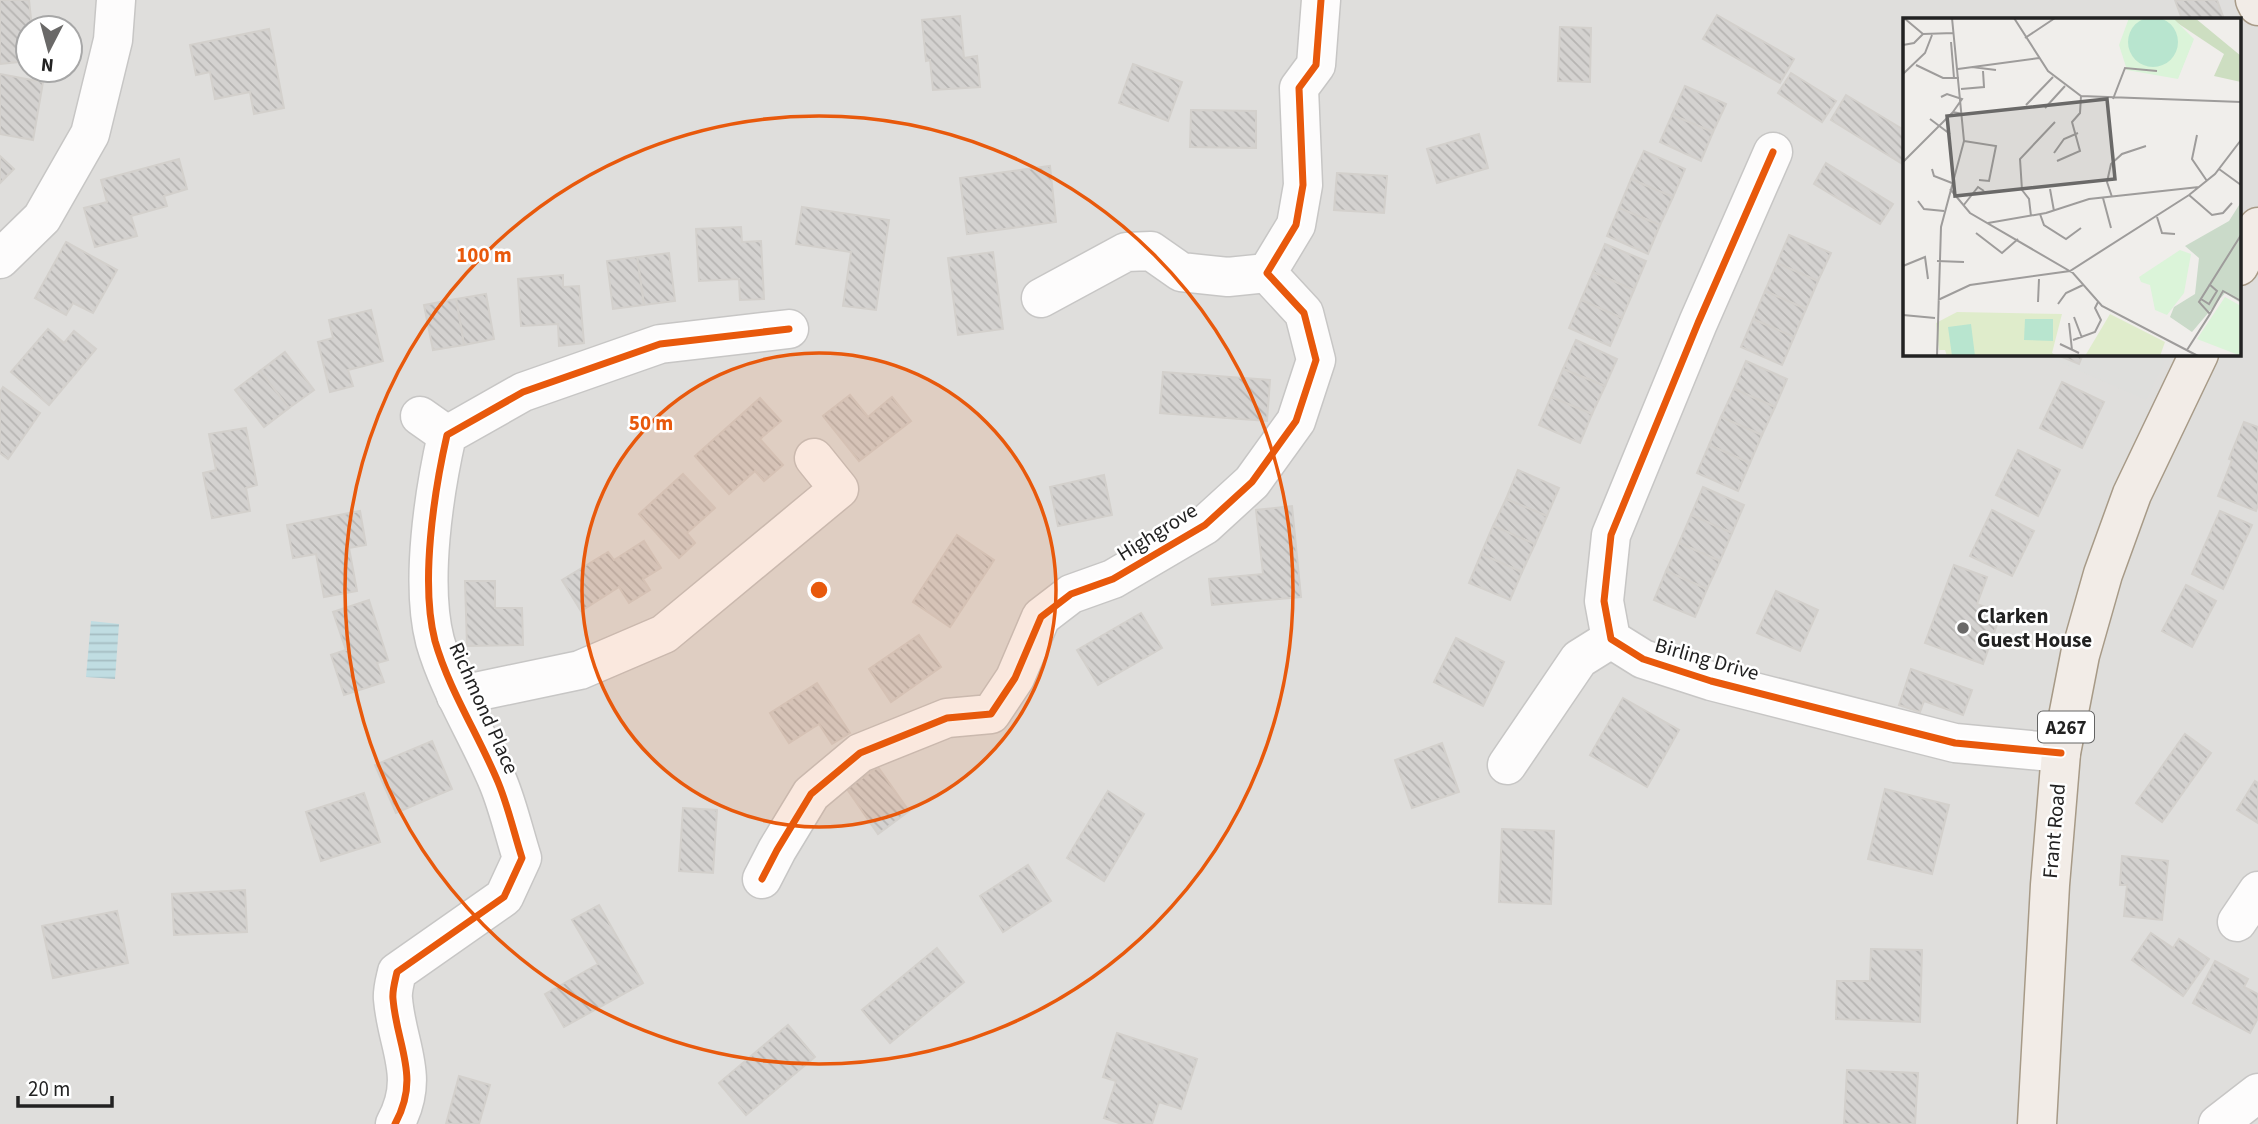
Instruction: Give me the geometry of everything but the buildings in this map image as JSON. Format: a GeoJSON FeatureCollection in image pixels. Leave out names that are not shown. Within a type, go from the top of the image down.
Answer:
{"type":"FeatureCollection","features":[{"type":"Feature","properties":{"kind":"main road"},"geometry":{"type":"LineString","coordinates":[[2255,0],[2258,6]]}},
{"type":"Feature","properties":{"kind":"main road"},"geometry":{"type":"LineString","coordinates":[[2240,264],[2258,227]]}},
{"type":"Feature","properties":{"kind":"main road","name":"Frant Road"},"geometry":{"type":"LineString","coordinates":[[2037,1124],[2050,885],[2061,753],[2080,655],[2103,574],[2132,494],[2199,355]]}},
{"type":"Feature","properties":{"kind":"street"},"geometry":{"type":"LineString","coordinates":[[0,259],[42,219],[90,134],[113,40],[116,0]]}},
{"type":"Feature","properties":{"kind":"street"},"geometry":{"type":"LineString","coordinates":[[1041,298],[1126,252],[1152,251],[1181,272],[1228,277],[1267,273],[1296,225],[1303,185],[1299,88],[1316,65],[1321,0]]}},
{"type":"Feature","properties":{"kind":"street"},"geometry":{"type":"LineString","coordinates":[[1507,765],[1579,659],[1611,639],[1604,601],[1611,535],[1698,323],[1773,152]]}},
{"type":"Feature","properties":{"kind":"street","name":"Highgrove"},"geometry":{"type":"LineString","coordinates":[[762,879],[811,794],[860,753],[947,718],[991,714],[1015,678],[1041,617],[1071,593],[1113,579],[1205,525],[1252,482],[1296,421],[1316,360],[1304,313],[1267,273]]}},
{"type":"Feature","properties":{"kind":"street","name":"Richmond Place"},"geometry":{"type":"LineString","coordinates":[[395,1124],[403,1109],[409,1079],[392,997],[397,972],[504,897],[522,858],[498,783],[456,696],[435,640],[428,587],[436,483],[434,425],[660,344],[789,329]]}},
{"type":"Feature","properties":{"kind":"street"},"geometry":{"type":"LineString","coordinates":[[456,696],[580,670],[664,634],[839,489],[814,458]]}},
{"type":"Feature","properties":{"kind":"street","name":"Birling Drive"},"geometry":{"type":"LineString","coordinates":[[1611,639],[1643,659],[1738,688],[1955,743],[2061,753]]}},
{"type":"Feature","properties":{"kind":"street"},"geometry":{"type":"LineString","coordinates":[[2218,1124],[2258,1093]]}},
{"type":"Feature","properties":{"kind":"shaded area"},"geometry":{"type":"Polygon","coordinates":[[[0,0],[2258,0],[2258,1124],[0,1124],[0,0]]]}},
{"type":"Feature","properties":{"kind":"shaded area"},"geometry":{"type":"Polygon","coordinates":[[[2043,355],[2168,355],[2146,400],[2043,355]]]}},
{"type":"Feature","properties":{"kind":"water"},"geometry":{"type":"Polygon","coordinates":[[[91,621],[119,624],[115,679],[86,677],[91,621]]]}},
{"type":"Feature","properties":{"kind":"cycle path"},"geometry":{"type":"LineString","coordinates":[[762,879],[811,794],[860,753],[947,718],[991,714],[1015,678],[1041,617],[1071,594],[1113,579],[1205,525],[1252,482],[1296,421],[1316,360],[1304,313],[1267,273],[1296,225],[1303,185],[1299,88],[1316,65],[1321,0]]}},
{"type":"Feature","properties":{"kind":"cycle path"},"geometry":{"type":"LineString","coordinates":[[1773,152],[1698,323],[1611,535],[1604,601],[1611,639],[1643,659],[1711,681],[1955,743],[2061,753]]}},
{"type":"Feature","properties":{"kind":"cycle path"},"geometry":{"type":"LineString","coordinates":[[395,1124],[403,1107],[407,1076],[393,999],[397,972],[504,897],[522,858],[498,782],[456,694],[435,641],[429,592],[430,538],[447,435],[523,392],[660,344],[789,329]]}},
{"type":"Feature","properties":{"kind":"place","name":"Clarken Guest House"},"geometry":{"type":"Point","coordinates":[1963,628]}}]}
